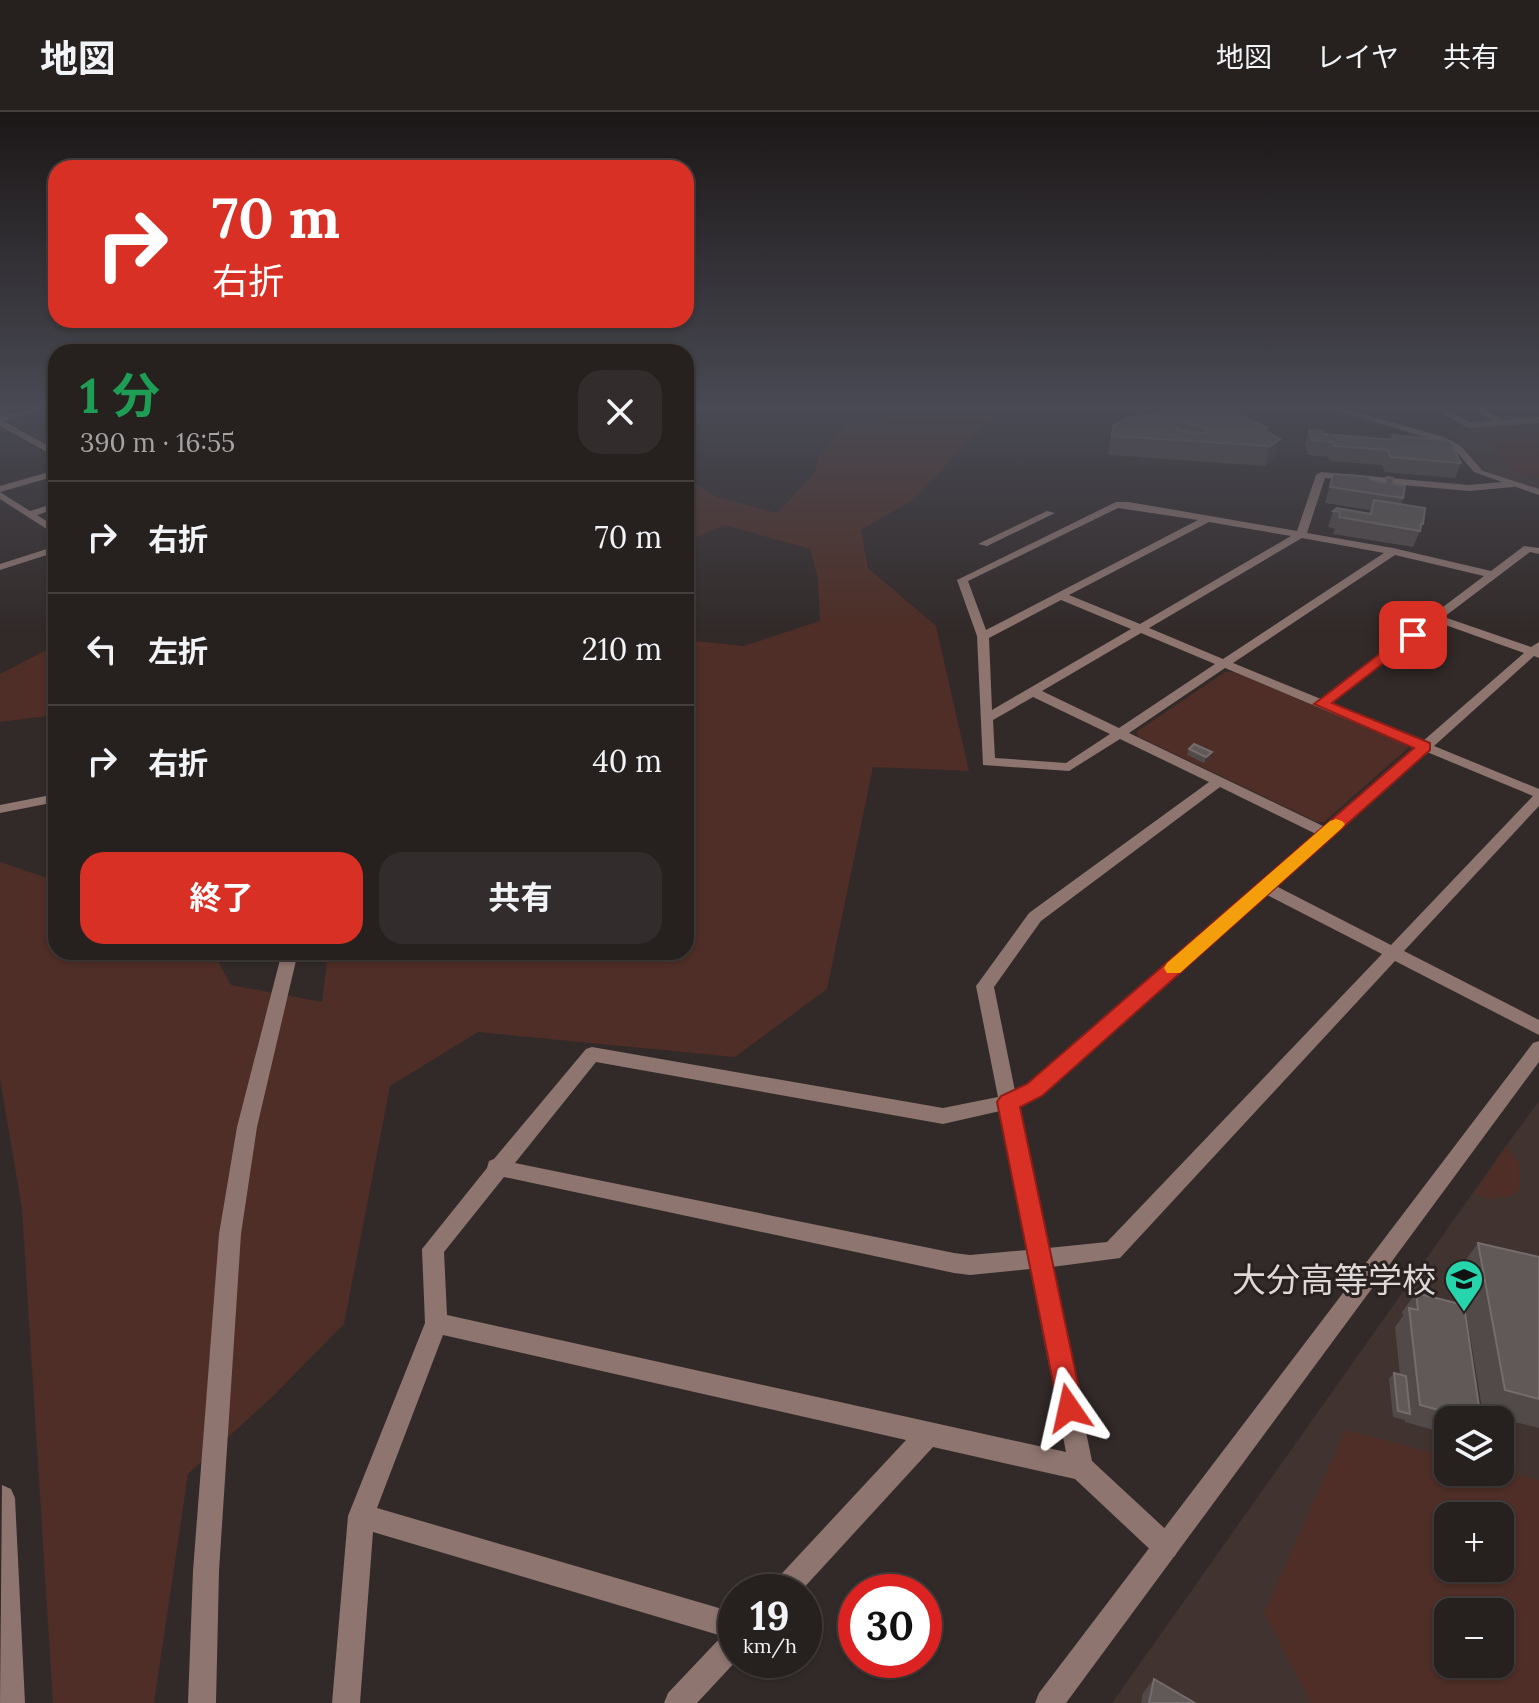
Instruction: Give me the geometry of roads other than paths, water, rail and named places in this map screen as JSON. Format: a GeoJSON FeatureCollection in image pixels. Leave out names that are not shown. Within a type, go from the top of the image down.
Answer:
{"type":"FeatureCollection","features":[{"type":"Feature","properties":{"kind":"street"},"geometry":{"type":"LineString","coordinates":[[0,489],[24,482]]}},
{"type":"Feature","properties":{"kind":"street"},"geometry":{"type":"LineString","coordinates":[[986,719],[1301,535],[1319,482]]}},
{"type":"Feature","properties":{"kind":"street"},"geometry":{"type":"LineString","coordinates":[[1404,482],[1469,488],[1513,484]]}},
{"type":"Feature","properties":{"kind":"street"},"geometry":{"type":"LineString","coordinates":[[1508,482],[1539,492]]}},
{"type":"Feature","properties":{"kind":"street"},"geometry":{"type":"LineString","coordinates":[[0,495],[48,527]]}},
{"type":"Feature","properties":{"kind":"street"},"geometry":{"type":"LineString","coordinates":[[1393,551],[1069,767],[988,762],[983,636],[962,580],[1116,505],[1208,519],[1301,535],[1393,551],[1444,560],[1493,575]]}},
{"type":"Feature","properties":{"kind":"street"},"geometry":{"type":"LineString","coordinates":[[29,514],[48,508]]}},
{"type":"Feature","properties":{"kind":"street"},"geometry":{"type":"LineString","coordinates":[[1011,556],[983,544],[1050,513]]}},
{"type":"Feature","properties":{"kind":"street"},"geometry":{"type":"LineString","coordinates":[[1037,519],[1065,530]]}},
{"type":"Feature","properties":{"kind":"street"},"geometry":{"type":"LineString","coordinates":[[983,636],[1208,519]]}},
{"type":"Feature","properties":{"kind":"street"},"geometry":{"type":"LineString","coordinates":[[1322,704],[1528,548],[1539,551]]}},
{"type":"Feature","properties":{"kind":"street"},"geometry":{"type":"LineString","coordinates":[[0,567],[48,552]]}},
{"type":"Feature","properties":{"kind":"street"},"geometry":{"type":"LineString","coordinates":[[496,1167],[954,1263],[970,1265],[1112,1251],[1539,796],[1061,596]]}},
{"type":"Feature","properties":{"kind":"street"},"geometry":{"type":"LineString","coordinates":[[1436,618],[1537,650]]}},
{"type":"Feature","properties":{"kind":"street"},"geometry":{"type":"LineString","coordinates":[[346,1703],[361,1516],[436,1323],[433,1249],[496,1167],[592,1054],[943,1116],[1008,1102],[1035,1090],[1537,650]]}},
{"type":"Feature","properties":{"kind":"street"},"geometry":{"type":"LineString","coordinates":[[1031,691],[1326,833]]}},
{"type":"Feature","properties":{"kind":"street"},"geometry":{"type":"LineString","coordinates":[[1081,1468],[985,986],[1035,917],[1219,781]]}},
{"type":"Feature","properties":{"kind":"street"},"geometry":{"type":"LineString","coordinates":[[0,809],[48,800]]}},
{"type":"Feature","properties":{"kind":"street"},"geometry":{"type":"LineString","coordinates":[[1265,887],[1539,1028]]}},
{"type":"Feature","properties":{"kind":"street"},"geometry":{"type":"LineString","coordinates":[[202,1703],[206,1571],[230,1234],[247,1127],[288,960]]}},
{"type":"Feature","properties":{"kind":"street"},"geometry":{"type":"LineString","coordinates":[[1049,1703],[1539,1048]]}},
{"type":"Feature","properties":{"kind":"street"},"geometry":{"type":"LineString","coordinates":[[436,1323],[1081,1468],[1166,1547]]}},
{"type":"Feature","properties":{"kind":"street"},"geometry":{"type":"LineString","coordinates":[[799,1574],[929,1433]]}},
{"type":"Feature","properties":{"kind":"street"},"geometry":{"type":"LineString","coordinates":[[0,1501],[2,1498],[11,1703]]}},
{"type":"Feature","properties":{"kind":"street"},"geometry":{"type":"LineString","coordinates":[[361,1516],[718,1622]]}},
{"type":"Feature","properties":{"kind":"street"},"geometry":{"type":"LineString","coordinates":[[678,1703],[718,1660]]}},
{"type":"Feature","properties":{"kind":"place","name":"大分高等学校"},"geometry":{"type":"Point","coordinates":[1464,1313]}}]}
